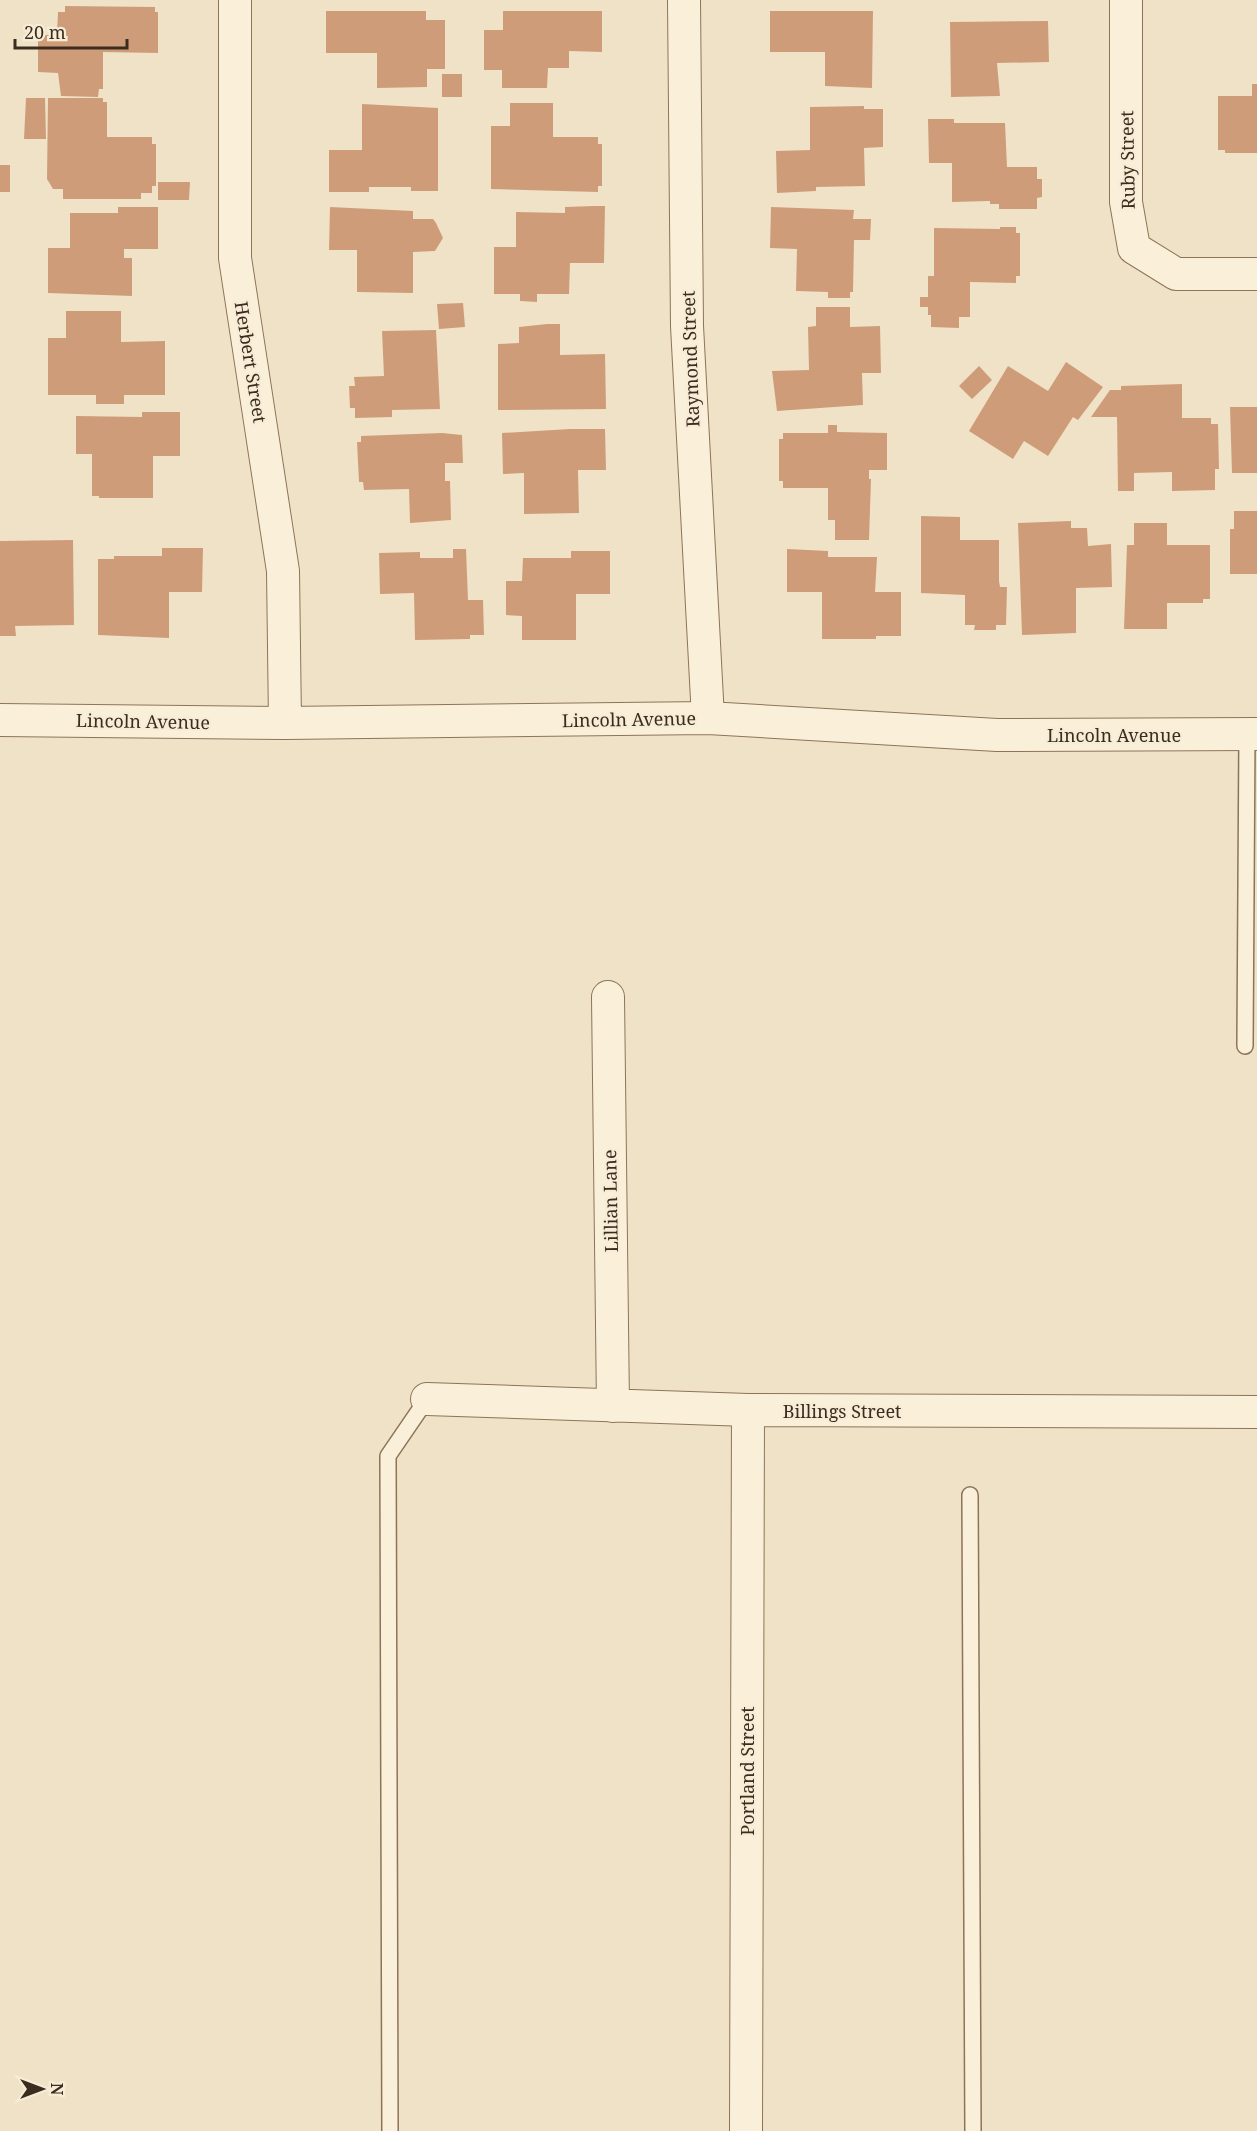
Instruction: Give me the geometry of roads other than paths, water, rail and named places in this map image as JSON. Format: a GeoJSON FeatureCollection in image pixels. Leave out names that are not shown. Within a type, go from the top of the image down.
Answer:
{"type":"FeatureCollection","features":[{"type":"Feature","properties":{"kind":"street","name":"Herbert Street"},"geometry":{"type":"LineString","coordinates":[[235,0],[235,258],[283,571],[285,723]]}},
{"type":"Feature","properties":{"kind":"street","name":"Raymond Street"},"geometry":{"type":"LineString","coordinates":[[684,0],[687,326],[708,718]]}},
{"type":"Feature","properties":{"kind":"street","name":"Ruby Street"},"geometry":{"type":"LineString","coordinates":[[1126,0],[1126,202],[1134,248],[1176,274],[1257,274]]}},
{"type":"Feature","properties":{"kind":"street","name":"Lincoln Avenue"},"geometry":{"type":"LineString","coordinates":[[0,720],[285,723],[708,718],[997,735],[1252,734]]}},
{"type":"Feature","properties":{"kind":"street","name":"Lillian Lane"},"geometry":{"type":"LineString","coordinates":[[608,997],[613,1406]]}},
{"type":"Feature","properties":{"kind":"street","name":"Billings Street"},"geometry":{"type":"LineString","coordinates":[[427,1399],[748,1410],[1257,1412]]}},
{"type":"Feature","properties":{"kind":"street","name":"Portland Street"},"geometry":{"type":"LineString","coordinates":[[746,2131],[748,1410]]}},
{"type":"Feature","properties":{"kind":"lane"},"geometry":{"type":"LineString","coordinates":[[1245,1046],[1252,734]]}},
{"type":"Feature","properties":{"kind":"lane"},"geometry":{"type":"LineString","coordinates":[[390,2131],[388,1456],[427,1399]]}},
{"type":"Feature","properties":{"kind":"lane"},"geometry":{"type":"LineString","coordinates":[[970,1495],[973,2131]]}}]}
